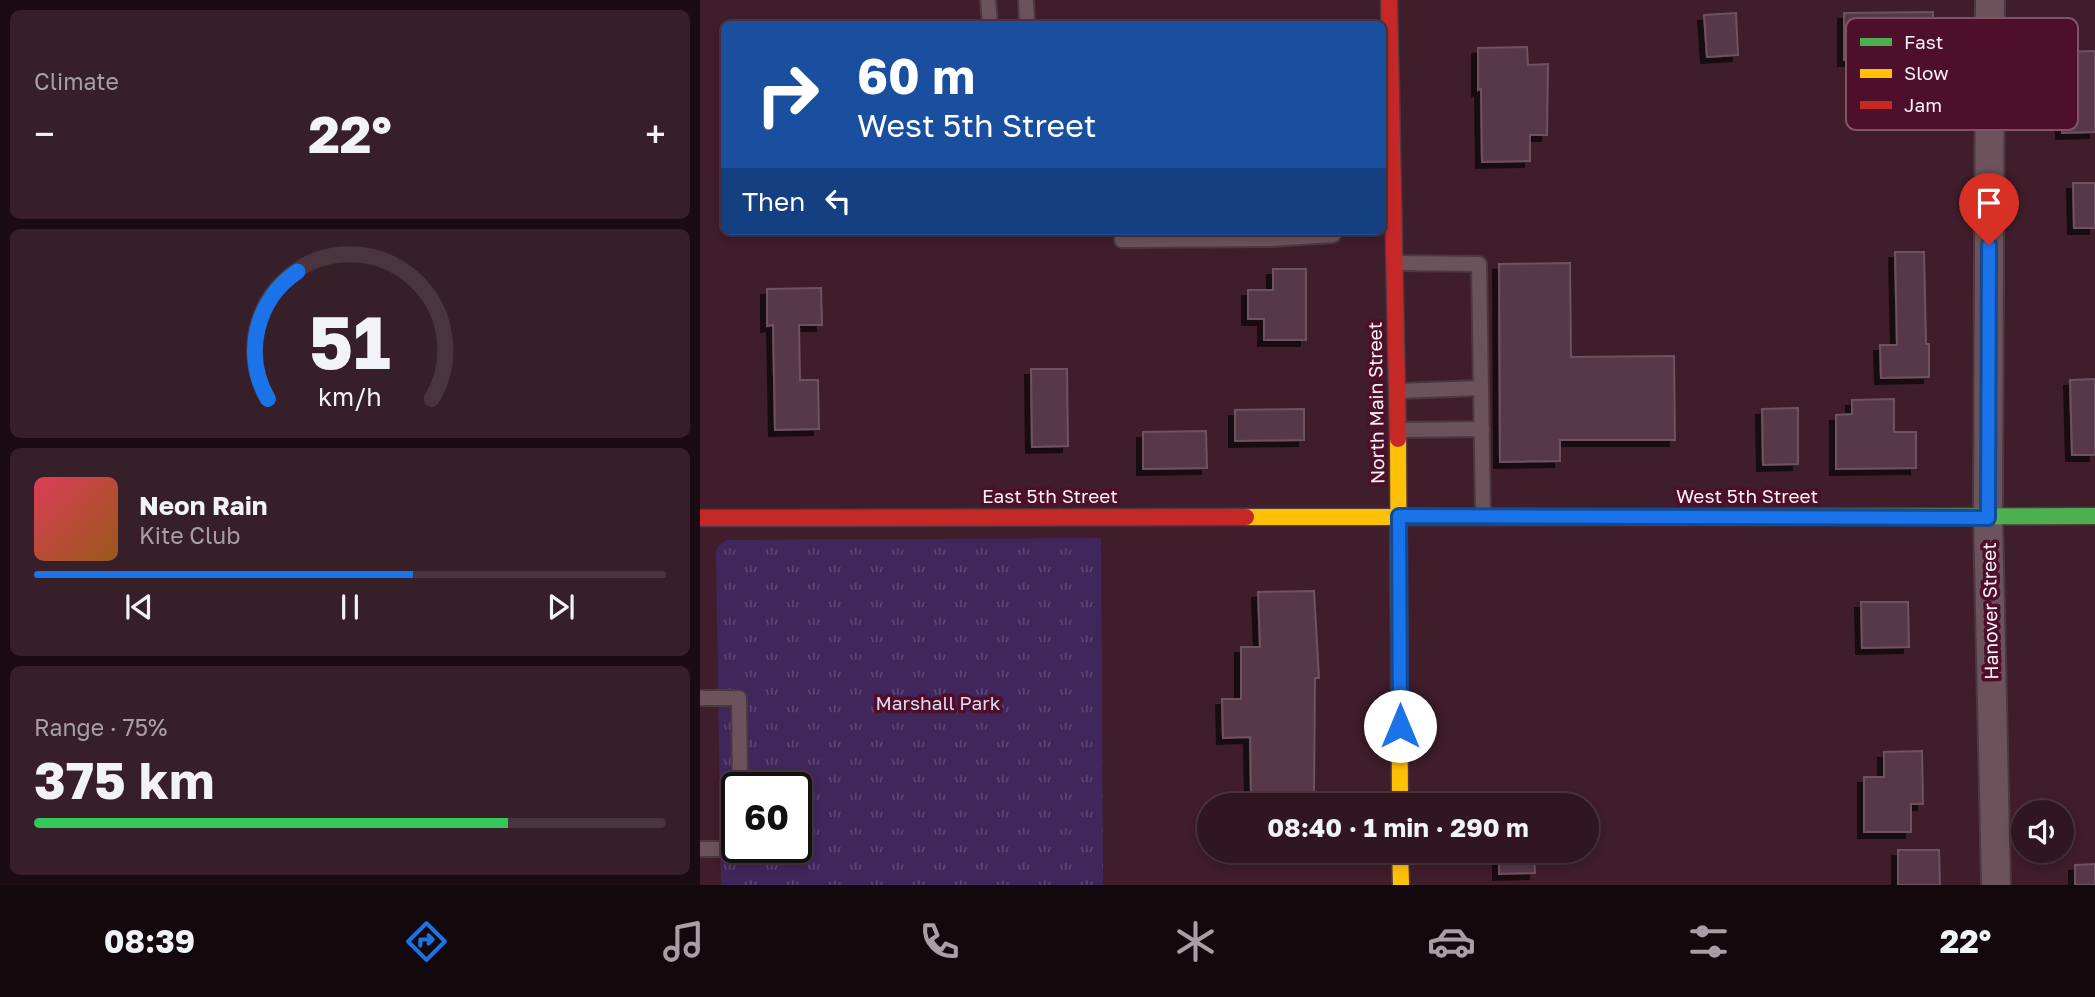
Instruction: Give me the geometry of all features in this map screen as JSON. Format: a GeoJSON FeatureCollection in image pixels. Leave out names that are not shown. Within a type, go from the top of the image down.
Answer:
{"type":"FeatureCollection","features":[{"type":"Feature","properties":{"kind":"street","name":"North Main Street"},"geometry":{"type":"LineString","coordinates":[[1389,0],[1388,194],[1394,263],[1398,430],[1400,793]]}},
{"type":"Feature","properties":{"kind":"street","name":"Hanover Street"},"geometry":{"type":"LineString","coordinates":[[1990,0],[1990,18]]}},
{"type":"Feature","properties":{"kind":"street","name":"Hanover Street"},"geometry":{"type":"LineString","coordinates":[[1989,130],[1988,518],[1996,885]]}},
{"type":"Feature","properties":{"kind":"street","name":"West 5th Street"},"geometry":{"type":"LineString","coordinates":[[1399,516],[2095,516]]}},
{"type":"Feature","properties":{"kind":"street","name":"East 5th Street"},"geometry":{"type":"LineString","coordinates":[[700,518],[1399,516]]}},
{"type":"Feature","properties":{"kind":"street"},"geometry":{"type":"LineString","coordinates":[[1401,863],[1401,885]]}},
{"type":"Feature","properties":{"kind":"lane"},"geometry":{"type":"LineString","coordinates":[[988,0],[990,21]]}},
{"type":"Feature","properties":{"kind":"lane"},"geometry":{"type":"LineString","coordinates":[[1026,0],[1027,21]]}},
{"type":"Feature","properties":{"kind":"lane"},"geometry":{"type":"LineString","coordinates":[[1122,235],[1122,240],[1271,239],[1321,235]]}},
{"type":"Feature","properties":{"kind":"lane"},"geometry":{"type":"LineString","coordinates":[[1394,263],[1479,264],[1483,517]]}},
{"type":"Feature","properties":{"kind":"lane"},"geometry":{"type":"LineString","coordinates":[[1397,391],[1481,388]]}},
{"type":"Feature","properties":{"kind":"lane"},"geometry":{"type":"LineString","coordinates":[[1398,430],[1482,429]]}},
{"type":"Feature","properties":{"kind":"lane"},"geometry":{"type":"LineString","coordinates":[[700,698],[738,698],[740,772]]}},
{"type":"Feature","properties":{"kind":"lane"},"geometry":{"type":"LineString","coordinates":[[700,849],[721,849]]}},
{"type":"Feature","properties":{"kind":"green space","name":"Marshall Park"},"geometry":{"type":"Polygon","coordinates":[[[1101,538],[1103,885],[721,885],[718,546],[727,540],[1101,538]]]}},
{"type":"Feature","properties":{"kind":"building"},"geometry":{"type":"Polygon","coordinates":[[[1933,12],[1933,18],[1846,18],[1844,60],[1844,13],[1933,12]]]}},
{"type":"Feature","properties":{"kind":"building"},"geometry":{"type":"Polygon","coordinates":[[[1736,13],[1738,55],[1707,57],[1704,15],[1736,13]]]}},
{"type":"Feature","properties":{"kind":"building"},"geometry":{"type":"Polygon","coordinates":[[[1527,47],[1528,65],[1548,64],[1547,135],[1530,135],[1530,161],[1482,162],[1478,48],[1527,47]]]}},
{"type":"Feature","properties":{"kind":"building"},"geometry":{"type":"Polygon","coordinates":[[[2095,51],[2095,132],[2062,133],[2062,130],[2078,130],[2078,52],[2095,51]]]}},
{"type":"Feature","properties":{"kind":"building"},"geometry":{"type":"Polygon","coordinates":[[[2073,183],[2095,183],[2095,228],[2074,228],[2073,183]]]}},
{"type":"Feature","properties":{"kind":"building"},"geometry":{"type":"Polygon","coordinates":[[[1895,252],[1924,252],[1929,377],[1881,378],[1880,345],[1897,345],[1895,252]]]}},
{"type":"Feature","properties":{"kind":"building"},"geometry":{"type":"Polygon","coordinates":[[[1570,263],[1571,357],[1674,356],[1675,440],[1560,440],[1560,461],[1500,462],[1499,264],[1570,263]]]}},
{"type":"Feature","properties":{"kind":"building"},"geometry":{"type":"Polygon","coordinates":[[[1273,269],[1306,269],[1306,340],[1264,340],[1264,319],[1248,319],[1248,290],[1273,290],[1273,269]]]}},
{"type":"Feature","properties":{"kind":"building"},"geometry":{"type":"Polygon","coordinates":[[[821,288],[822,325],[799,325],[800,380],[818,380],[819,429],[775,430],[773,325],[767,326],[767,289],[821,288]]]}},
{"type":"Feature","properties":{"kind":"building"},"geometry":{"type":"Polygon","coordinates":[[[1031,369],[1067,369],[1068,446],[1032,447],[1031,369]]]}},
{"type":"Feature","properties":{"kind":"building"},"geometry":{"type":"Polygon","coordinates":[[[2095,379],[2095,455],[2072,455],[2070,380],[2095,379]]]}},
{"type":"Feature","properties":{"kind":"building"},"geometry":{"type":"Polygon","coordinates":[[[1894,399],[1894,432],[1916,432],[1916,468],[1836,469],[1836,415],[1852,414],[1852,400],[1894,399]]]}},
{"type":"Feature","properties":{"kind":"building"},"geometry":{"type":"Polygon","coordinates":[[[1798,408],[1798,464],[1763,465],[1762,409],[1798,408]]]}},
{"type":"Feature","properties":{"kind":"building"},"geometry":{"type":"Polygon","coordinates":[[[1304,409],[1304,440],[1235,441],[1235,410],[1304,409]]]}},
{"type":"Feature","properties":{"kind":"building"},"geometry":{"type":"Polygon","coordinates":[[[1206,431],[1207,468],[1143,469],[1143,432],[1206,431]]]}},
{"type":"Feature","properties":{"kind":"building"},"geometry":{"type":"Polygon","coordinates":[[[1314,591],[1319,678],[1315,678],[1314,793],[1251,793],[1250,737],[1223,738],[1222,699],[1241,699],[1241,647],[1260,647],[1258,592],[1314,591]]]}},
{"type":"Feature","properties":{"kind":"building"},"geometry":{"type":"Polygon","coordinates":[[[1861,602],[1908,602],[1909,647],[1862,648],[1861,602]]]}},
{"type":"Feature","properties":{"kind":"building"},"geometry":{"type":"Polygon","coordinates":[[[1922,751],[1923,804],[1911,804],[1911,832],[1864,832],[1864,777],[1884,777],[1884,752],[1922,751]]]}},
{"type":"Feature","properties":{"kind":"building"},"geometry":{"type":"Polygon","coordinates":[[[1898,850],[1939,850],[1940,885],[1898,885],[1898,850]]]}},
{"type":"Feature","properties":{"kind":"building"},"geometry":{"type":"Polygon","coordinates":[[[1499,863],[1535,863],[1535,873],[1499,874],[1499,863]]]}},
{"type":"Feature","properties":{"kind":"building"},"geometry":{"type":"Polygon","coordinates":[[[2095,864],[2095,885],[2075,885],[2075,865],[2095,864]]]}},
{"type":"Feature","properties":{"kind":"traffic: fast"},"geometry":{"type":"LineString","coordinates":[[1682,517],[2095,516]]}},
{"type":"Feature","properties":{"kind":"traffic: slow"},"geometry":{"type":"LineString","coordinates":[[1398,439],[1400,793]]}},
{"type":"Feature","properties":{"kind":"traffic: slow"},"geometry":{"type":"LineString","coordinates":[[1246,517],[1682,517]]}},
{"type":"Feature","properties":{"kind":"traffic: slow"},"geometry":{"type":"LineString","coordinates":[[1400,863],[1401,885]]}},
{"type":"Feature","properties":{"kind":"traffic: jam"},"geometry":{"type":"LineString","coordinates":[[1389,0],[1398,439]]}},
{"type":"Feature","properties":{"kind":"traffic: jam"},"geometry":{"type":"LineString","coordinates":[[700,518],[1246,517]]}},
{"type":"Feature","properties":{"kind":"route"},"geometry":{"type":"LineString","coordinates":[[1400,726],[1399,516],[1988,518],[1989,245]]}}]}
